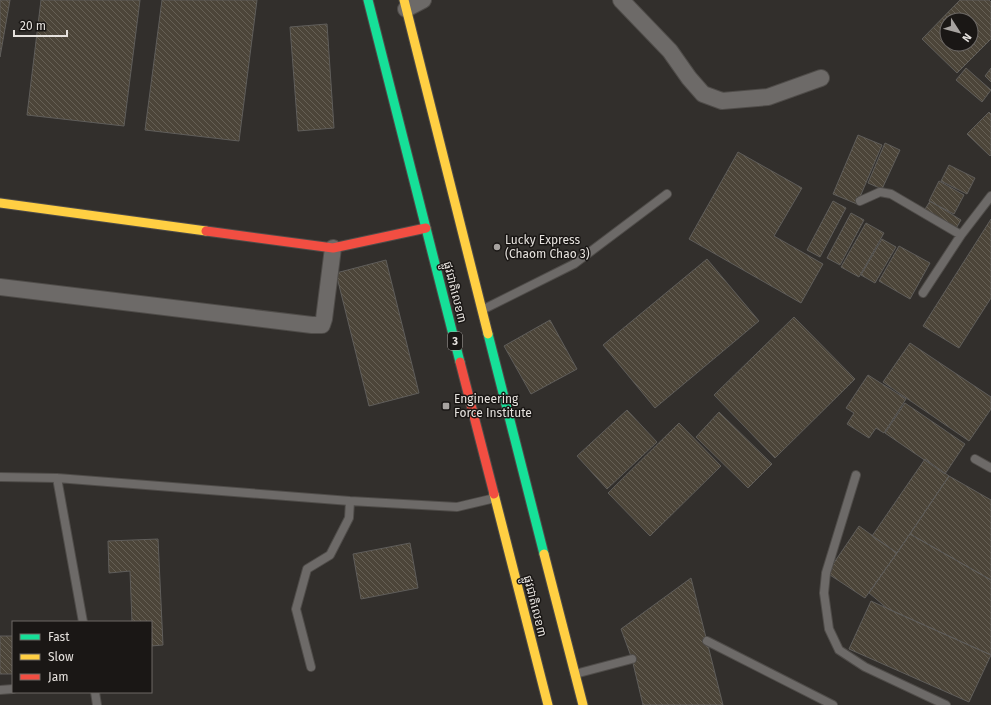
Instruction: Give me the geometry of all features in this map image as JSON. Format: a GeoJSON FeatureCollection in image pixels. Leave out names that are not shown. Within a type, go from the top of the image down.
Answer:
{"type":"FeatureCollection","features":[{"type":"Feature","properties":{"kind":"main road","name":"ផ្លូវជាតិលេខ៣"},"geometry":{"type":"LineString","coordinates":[[368,0],[548,705]]}},
{"type":"Feature","properties":{"kind":"main road","name":"ផ្លូវជាតិលេខ៣"},"geometry":{"type":"LineString","coordinates":[[405,4],[583,705]]}},
{"type":"Feature","properties":{"kind":"main road"},"geometry":{"type":"LineString","coordinates":[[0,203],[333,248],[426,228]]}},
{"type":"Feature","properties":{"kind":"street"},"geometry":{"type":"LineString","coordinates":[[405,4],[423,0]]}},
{"type":"Feature","properties":{"kind":"street"},"geometry":{"type":"LineString","coordinates":[[621,0],[670,51],[689,78],[703,94],[722,101],[768,97],[821,78]]}},
{"type":"Feature","properties":{"kind":"street"},"geometry":{"type":"LineString","coordinates":[[0,287],[312,326],[322,325],[333,248]]}},
{"type":"Feature","properties":{"kind":"lane"},"geometry":{"type":"LineString","coordinates":[[860,201],[880,192],[891,194],[961,235]]}},
{"type":"Feature","properties":{"kind":"lane"},"geometry":{"type":"LineString","coordinates":[[482,310],[574,264],[667,194]]}},
{"type":"Feature","properties":{"kind":"lane"},"geometry":{"type":"LineString","coordinates":[[923,293],[961,235],[991,196]]}},
{"type":"Feature","properties":{"kind":"lane"},"geometry":{"type":"LineString","coordinates":[[975,459],[991,468]]}},
{"type":"Feature","properties":{"kind":"lane"},"geometry":{"type":"LineString","coordinates":[[856,475],[826,572],[824,593],[829,629],[839,650],[865,667],[946,705]]}},
{"type":"Feature","properties":{"kind":"lane"},"geometry":{"type":"LineString","coordinates":[[0,477],[57,478],[350,501],[457,507],[495,498]]}},
{"type":"Feature","properties":{"kind":"lane"},"geometry":{"type":"LineString","coordinates":[[57,478],[83,621]]}},
{"type":"Feature","properties":{"kind":"lane"},"geometry":{"type":"LineString","coordinates":[[311,667],[296,609],[307,569],[330,555],[349,518],[350,501]]}},
{"type":"Feature","properties":{"kind":"lane"},"geometry":{"type":"LineString","coordinates":[[707,641],[833,705]]}},
{"type":"Feature","properties":{"kind":"lane"},"geometry":{"type":"LineString","coordinates":[[574,674],[632,659]]}},
{"type":"Feature","properties":{"kind":"lane"},"geometry":{"type":"LineString","coordinates":[[0,690],[12,689]]}},
{"type":"Feature","properties":{"kind":"lane"},"geometry":{"type":"LineString","coordinates":[[95,693],[97,705]]}},
{"type":"Feature","properties":{"kind":"building"},"geometry":{"type":"Polygon","coordinates":[[[0,0],[10,0],[0,57],[0,0]]]}},
{"type":"Feature","properties":{"kind":"building"},"geometry":{"type":"Polygon","coordinates":[[[41,0],[140,0],[124,126],[27,115],[41,0]]]}},
{"type":"Feature","properties":{"kind":"building"},"geometry":{"type":"Polygon","coordinates":[[[162,0],[257,0],[239,141],[145,130],[162,0]]]}},
{"type":"Feature","properties":{"kind":"building"},"geometry":{"type":"Polygon","coordinates":[[[960,0],[989,0],[991,2],[991,39],[979,51],[979,12],[948,12],[960,0]]]}},
{"type":"Feature","properties":{"kind":"building"},"geometry":{"type":"Polygon","coordinates":[[[939,22],[939,52],[978,52],[957,73],[922,39],[939,22]]]}},
{"type":"Feature","properties":{"kind":"building"},"geometry":{"type":"Polygon","coordinates":[[[327,24],[334,128],[298,131],[290,27],[327,24]]]}},
{"type":"Feature","properties":{"kind":"building"},"geometry":{"type":"Polygon","coordinates":[[[966,68],[991,90],[982,102],[956,80],[966,68]]]}},
{"type":"Feature","properties":{"kind":"building"},"geometry":{"type":"Polygon","coordinates":[[[991,68],[991,82],[985,76],[991,68]]]}},
{"type":"Feature","properties":{"kind":"building"},"geometry":{"type":"Polygon","coordinates":[[[989,112],[991,114],[990,156],[967,134],[989,112]]]}},
{"type":"Feature","properties":{"kind":"building"},"geometry":{"type":"Polygon","coordinates":[[[858,135],[882,145],[857,204],[833,194],[858,135]]]}},
{"type":"Feature","properties":{"kind":"building"},"geometry":{"type":"Polygon","coordinates":[[[885,143],[900,150],[882,189],[868,183],[885,143]]]}},
{"type":"Feature","properties":{"kind":"building"},"geometry":{"type":"Polygon","coordinates":[[[738,152],[802,188],[774,236],[823,264],[801,303],[689,239],[738,152]]]}},
{"type":"Feature","properties":{"kind":"building"},"geometry":{"type":"Polygon","coordinates":[[[949,165],[975,178],[967,194],[941,181],[949,165]]]}},
{"type":"Feature","properties":{"kind":"building"},"geometry":{"type":"Polygon","coordinates":[[[939,181],[964,195],[954,214],[929,201],[939,181]]]}},
{"type":"Feature","properties":{"kind":"building"},"geometry":{"type":"Polygon","coordinates":[[[833,201],[846,208],[820,257],[807,250],[833,201]]]}},
{"type":"Feature","properties":{"kind":"building"},"geometry":{"type":"Polygon","coordinates":[[[930,201],[961,220],[955,230],[924,211],[930,201]]]}},
{"type":"Feature","properties":{"kind":"building"},"geometry":{"type":"Polygon","coordinates":[[[851,213],[864,220],[840,265],[827,258],[851,213]]]}},
{"type":"Feature","properties":{"kind":"building"},"geometry":{"type":"Polygon","coordinates":[[[991,219],[991,298],[959,348],[923,326],[991,219]]]}},
{"type":"Feature","properties":{"kind":"building"},"geometry":{"type":"Polygon","coordinates":[[[866,223],[884,233],[859,277],[841,267],[866,223]]]}},
{"type":"Feature","properties":{"kind":"building"},"geometry":{"type":"Polygon","coordinates":[[[882,239],[896,247],[875,283],[861,275],[882,239]]]}},
{"type":"Feature","properties":{"kind":"building"},"geometry":{"type":"Polygon","coordinates":[[[899,246],[930,263],[910,299],[879,281],[899,246]]]}},
{"type":"Feature","properties":{"kind":"building"},"geometry":{"type":"Polygon","coordinates":[[[707,259],[759,321],[655,408],[603,345],[707,259]]]}},
{"type":"Feature","properties":{"kind":"building"},"geometry":{"type":"Polygon","coordinates":[[[386,260],[419,393],[369,406],[336,273],[386,260]]]}},
{"type":"Feature","properties":{"kind":"building"},"geometry":{"type":"Polygon","coordinates":[[[794,317],[855,379],[775,458],[714,395],[794,317]]]}},
{"type":"Feature","properties":{"kind":"building"},"geometry":{"type":"Polygon","coordinates":[[[550,320],[577,369],[531,394],[504,346],[550,320]]]}},
{"type":"Feature","properties":{"kind":"building"},"geometry":{"type":"Polygon","coordinates":[[[910,343],[991,397],[991,409],[969,441],[883,382],[910,343]]]}},
{"type":"Feature","properties":{"kind":"building"},"geometry":{"type":"Polygon","coordinates":[[[868,375],[906,399],[884,433],[876,428],[869,438],[847,424],[854,413],[846,408],[868,375]]]}},
{"type":"Feature","properties":{"kind":"building"},"geometry":{"type":"Polygon","coordinates":[[[905,403],[965,444],[945,474],[885,433],[905,403]]]}},
{"type":"Feature","properties":{"kind":"building"},"geometry":{"type":"Polygon","coordinates":[[[627,410],[657,442],[607,489],[577,456],[627,410]]]}},
{"type":"Feature","properties":{"kind":"building"},"geometry":{"type":"Polygon","coordinates":[[[719,412],[772,464],[748,488],[696,437],[719,412]]]}},
{"type":"Feature","properties":{"kind":"building"},"geometry":{"type":"Polygon","coordinates":[[[679,423],[721,466],[650,536],[608,493],[679,423]]]}},
{"type":"Feature","properties":{"kind":"building"},"geometry":{"type":"Polygon","coordinates":[[[925,459],[949,476],[897,553],[872,536],[925,459]]]}},
{"type":"Feature","properties":{"kind":"building"},"geometry":{"type":"Polygon","coordinates":[[[949,476],[991,500],[991,580],[910,534],[949,476]]]}},
{"type":"Feature","properties":{"kind":"building"},"geometry":{"type":"Polygon","coordinates":[[[859,526],[897,553],[865,598],[827,573],[859,526]]]}},
{"type":"Feature","properties":{"kind":"building"},"geometry":{"type":"Polygon","coordinates":[[[910,534],[991,580],[991,655],[888,609],[869,593],[910,534]]]}},
{"type":"Feature","properties":{"kind":"building"},"geometry":{"type":"Polygon","coordinates":[[[158,539],[163,645],[152,646],[152,621],[132,621],[130,571],[109,573],[108,541],[158,539]]]}},
{"type":"Feature","properties":{"kind":"building"},"geometry":{"type":"Polygon","coordinates":[[[410,543],[418,588],[361,599],[353,554],[410,543]]]}},
{"type":"Feature","properties":{"kind":"building"},"geometry":{"type":"Polygon","coordinates":[[[691,578],[723,705],[643,705],[632,659],[621,629],[691,578]]]}},
{"type":"Feature","properties":{"kind":"building"},"geometry":{"type":"Polygon","coordinates":[[[871,601],[991,655],[969,702],[849,649],[871,601]]]}},
{"type":"Feature","properties":{"kind":"building"},"geometry":{"type":"Polygon","coordinates":[[[0,636],[12,636],[12,674],[0,674],[0,636]]]}},
{"type":"Feature","properties":{"kind":"traffic: fast"},"geometry":{"type":"LineString","coordinates":[[368,0],[460,362]]}},
{"type":"Feature","properties":{"kind":"traffic: fast"},"geometry":{"type":"LineString","coordinates":[[488,334],[544,554]]}},
{"type":"Feature","properties":{"kind":"traffic: slow"},"geometry":{"type":"LineString","coordinates":[[404,0],[488,334]]}},
{"type":"Feature","properties":{"kind":"traffic: slow"},"geometry":{"type":"LineString","coordinates":[[0,203],[206,231]]}},
{"type":"Feature","properties":{"kind":"traffic: slow"},"geometry":{"type":"LineString","coordinates":[[494,494],[548,705]]}},
{"type":"Feature","properties":{"kind":"traffic: slow"},"geometry":{"type":"LineString","coordinates":[[544,554],[583,705]]}},
{"type":"Feature","properties":{"kind":"traffic: jam"},"geometry":{"type":"LineString","coordinates":[[206,231],[333,248],[426,228]]}},
{"type":"Feature","properties":{"kind":"traffic: jam"},"geometry":{"type":"LineString","coordinates":[[460,362],[494,494]]}},
{"type":"Feature","properties":{"kind":"place","name":"Lucky Express (Chaom Chao 3)"},"geometry":{"type":"Point","coordinates":[497,247]}},
{"type":"Feature","properties":{"kind":"place","name":"Engineering Force Institute"},"geometry":{"type":"Point","coordinates":[446,406]}}]}
